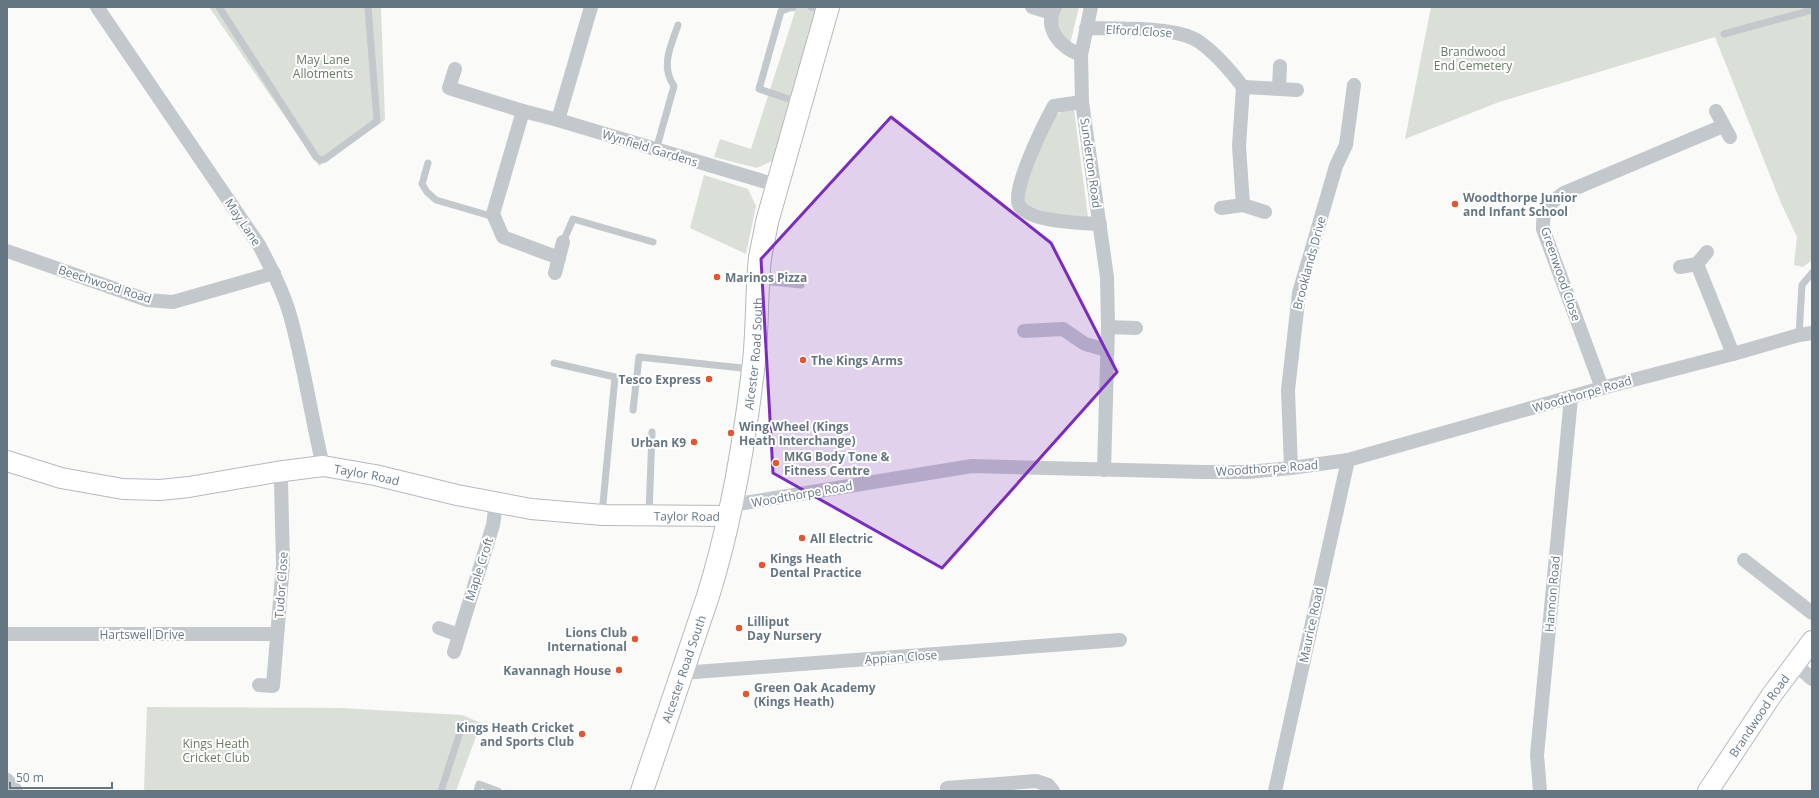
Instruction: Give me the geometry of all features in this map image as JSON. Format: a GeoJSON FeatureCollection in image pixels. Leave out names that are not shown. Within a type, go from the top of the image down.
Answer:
{"type":"FeatureCollection","features":[{"type":"Feature","properties":{"kind":"highway","name":"Alcester Road South"},"geometry":{"type":"LineString","coordinates":[[642,791],[718,564],[731,511],[742,452],[753,369],[760,257],[776,185],[800,102],[822,8]]}},
{"type":"Feature","properties":{"kind":"street","name":"May Lane"},"geometry":{"type":"LineString","coordinates":[[96,7],[259,245],[274,273],[290,314],[304,372],[323,466]]}},
{"type":"Feature","properties":{"kind":"street"},"geometry":{"type":"LineString","coordinates":[[558,120],[591,7]]}},
{"type":"Feature","properties":{"kind":"street"},"geometry":{"type":"LineString","coordinates":[[1032,7],[1053,10],[1050,23],[1053,33],[1070,51],[1081,55]]}},
{"type":"Feature","properties":{"kind":"street","name":"Sunderton Road"},"geometry":{"type":"LineString","coordinates":[[1091,7],[1081,55],[1082,102],[1100,224],[1106,277],[1108,327],[1104,470]]}},
{"type":"Feature","properties":{"kind":"street","name":"Elford Close"},"geometry":{"type":"LineString","coordinates":[[1086,28],[1174,31],[1197,40],[1225,63],[1243,87]]}},
{"type":"Feature","properties":{"kind":"street"},"geometry":{"type":"LineString","coordinates":[[1279,88],[1280,66]]}},
{"type":"Feature","properties":{"kind":"street","name":"Wynfield Gardens"},"geometry":{"type":"LineString","coordinates":[[455,69],[449,88],[776,185]]}},
{"type":"Feature","properties":{"kind":"street","name":"Brooklands Drive"},"geometry":{"type":"LineString","coordinates":[[1291,468],[1288,390],[1299,293],[1336,166],[1346,145],[1354,85]]}},
{"type":"Feature","properties":{"kind":"street"},"geometry":{"type":"LineString","coordinates":[[1243,205],[1239,146],[1243,87],[1297,90]]}},
{"type":"Feature","properties":{"kind":"street","name":"Sunderton Road"},"geometry":{"type":"LineString","coordinates":[[1082,102],[1054,106],[1020,179],[1017,200],[1019,206],[1025,210],[1056,221],[1100,224]]}},
{"type":"Feature","properties":{"kind":"street"},"geometry":{"type":"LineString","coordinates":[[523,111],[493,214],[503,237],[559,258]]}},
{"type":"Feature","properties":{"kind":"street","name":"Greenwood Close"},"geometry":{"type":"LineString","coordinates":[[1602,388],[1543,229],[1542,216],[1551,203],[1564,192],[1726,132],[1716,111]]}},
{"type":"Feature","properties":{"kind":"street"},"geometry":{"type":"LineString","coordinates":[[1222,208],[1243,205],[1265,212]]}},
{"type":"Feature","properties":{"kind":"street"},"geometry":{"type":"LineString","coordinates":[[555,273],[563,242]]}},
{"type":"Feature","properties":{"kind":"street","name":"Beechwood Road"},"geometry":{"type":"LineString","coordinates":[[7,251],[152,301],[173,302],[274,273]]}},
{"type":"Feature","properties":{"kind":"street"},"geometry":{"type":"LineString","coordinates":[[1680,267],[1697,264],[1707,252]]}},
{"type":"Feature","properties":{"kind":"street"},"geometry":{"type":"LineString","coordinates":[[1697,264],[1734,354]]}},
{"type":"Feature","properties":{"kind":"street"},"geometry":{"type":"LineString","coordinates":[[1108,327],[1136,328]]}},
{"type":"Feature","properties":{"kind":"street"},"geometry":{"type":"LineString","coordinates":[[1024,331],[1063,329],[1085,344],[1107,350]]}},
{"type":"Feature","properties":{"kind":"street","name":"Woodthorpe Road"},"geometry":{"type":"LineString","coordinates":[[731,511],[972,466],[1248,472],[1348,460],[1602,388],[1806,334]]}},
{"type":"Feature","properties":{"kind":"street","name":"Hannon Road"},"geometry":{"type":"LineString","coordinates":[[1540,791],[1537,755],[1571,398]]}},
{"type":"Feature","properties":{"kind":"street","name":"Maurice Road"},"geometry":{"type":"LineString","coordinates":[[1275,791],[1348,460]]}},
{"type":"Feature","properties":{"kind":"street","name":"Taylor Road"},"geometry":{"type":"LineString","coordinates":[[7,461],[61,478],[123,489],[160,490],[189,487],[276,472],[323,466],[375,475],[496,503],[531,509],[602,515],[649,515],[731,511]]}},
{"type":"Feature","properties":{"kind":"street","name":"Tudor Close"},"geometry":{"type":"LineString","coordinates":[[259,685],[273,686],[283,564],[284,538],[280,482],[276,472]]}},
{"type":"Feature","properties":{"kind":"street","name":"Maple Croft"},"geometry":{"type":"LineString","coordinates":[[454,652],[493,525],[496,503]]}},
{"type":"Feature","properties":{"kind":"street"},"geometry":{"type":"LineString","coordinates":[[1744,560],[1812,613]]}},
{"type":"Feature","properties":{"kind":"street"},"geometry":{"type":"LineString","coordinates":[[439,628],[459,635]]}},
{"type":"Feature","properties":{"kind":"street","name":"Hartswell Drive"},"geometry":{"type":"LineString","coordinates":[[7,634],[277,634]]}},
{"type":"Feature","properties":{"kind":"street","name":"Appian Close"},"geometry":{"type":"LineString","coordinates":[[682,673],[1120,640]]}},
{"type":"Feature","properties":{"kind":"street","name":"Brandwood Road"},"geometry":{"type":"LineString","coordinates":[[1708,791],[1794,663],[1812,641]]}},
{"type":"Feature","properties":{"kind":"street"},"geometry":{"type":"LineString","coordinates":[[1794,663],[1812,679]]}},
{"type":"Feature","properties":{"kind":"street"},"geometry":{"type":"LineString","coordinates":[[7,780],[16,791]]}},
{"type":"Feature","properties":{"kind":"street"},"geometry":{"type":"LineString","coordinates":[[947,788],[1036,781],[1048,785],[1053,791]]}},
{"type":"Feature","properties":{"kind":"lane"},"geometry":{"type":"LineString","coordinates":[[219,7],[316,157],[320,160],[325,159],[377,121],[368,7]]}},
{"type":"Feature","properties":{"kind":"lane"},"geometry":{"type":"LineString","coordinates":[[793,7],[782,11],[759,89],[800,102]]}},
{"type":"Feature","properties":{"kind":"lane"},"geometry":{"type":"LineString","coordinates":[[1724,34],[1812,10]]}},
{"type":"Feature","properties":{"kind":"lane"},"geometry":{"type":"LineString","coordinates":[[656,150],[674,86],[668,77],[667,60],[678,25]]}},
{"type":"Feature","properties":{"kind":"lane"},"geometry":{"type":"LineString","coordinates":[[428,163],[422,184],[427,192],[436,200],[494,217]]}},
{"type":"Feature","properties":{"kind":"lane"},"geometry":{"type":"LineString","coordinates":[[563,242],[572,219],[653,242]]}},
{"type":"Feature","properties":{"kind":"lane"},"geometry":{"type":"LineString","coordinates":[[1806,334],[1802,285],[1812,273]]}},
{"type":"Feature","properties":{"kind":"lane"},"geometry":{"type":"LineString","coordinates":[[759,280],[801,285]]}},
{"type":"Feature","properties":{"kind":"lane"},"geometry":{"type":"LineString","coordinates":[[633,410],[639,357],[753,369]]}},
{"type":"Feature","properties":{"kind":"lane"},"geometry":{"type":"LineString","coordinates":[[554,363],[615,377],[602,515]]}},
{"type":"Feature","properties":{"kind":"lane"},"geometry":{"type":"LineString","coordinates":[[649,515],[652,432]]}},
{"type":"Feature","properties":{"kind":"lane"},"geometry":{"type":"LineString","coordinates":[[441,791],[462,726]]}},
{"type":"Feature","properties":{"kind":"lane"},"geometry":{"type":"LineString","coordinates":[[477,791],[479,784],[498,791]]}},
{"type":"Feature","properties":{"kind":"highlighted area"},"geometry":{"type":"Polygon","coordinates":[[[891,117],[1051,243],[1117,372],[942,568],[773,473],[761,259],[891,117]]]}},
{"type":"Feature","properties":{"kind":"green space","name":"May Lane Allotments"},"geometry":{"type":"Polygon","coordinates":[[[209,7],[381,7],[385,120],[319,166],[209,7]]]}},
{"type":"Feature","properties":{"kind":"green space"},"geometry":{"type":"Polygon","coordinates":[[[780,7],[817,7],[776,159],[757,168],[714,157],[720,139],[751,149],[795,12],[780,7]]]}},
{"type":"Feature","properties":{"kind":"green space"},"geometry":{"type":"Polygon","coordinates":[[[1059,7],[1079,7],[1070,44],[1057,33],[1059,7]]]}},
{"type":"Feature","properties":{"kind":"green space","name":"Brandwood End Cemetery"},"geometry":{"type":"Polygon","coordinates":[[[1431,7],[1812,7],[1812,260],[1803,267],[1794,265],[1797,237],[1781,203],[1715,37],[1499,102],[1405,139],[1431,7]]]}},
{"type":"Feature","properties":{"kind":"green space"},"geometry":{"type":"Polygon","coordinates":[[[1074,109],[1088,217],[1054,214],[1027,206],[1024,199],[1027,180],[1054,117],[1065,110],[1074,109]]]}},
{"type":"Feature","properties":{"kind":"green space"},"geometry":{"type":"Polygon","coordinates":[[[704,175],[748,189],[756,206],[746,254],[690,228],[704,175]]]}},
{"type":"Feature","properties":{"kind":"green space","name":"Kings Heath Cricket Club"},"geometry":{"type":"Polygon","coordinates":[[[147,707],[341,708],[462,715],[481,723],[456,791],[144,791],[147,707]]]}},
{"type":"Feature","properties":{"kind":"place","name":"Woodthorpe Junior and Infant School"},"geometry":{"type":"Point","coordinates":[1455,204]}},
{"type":"Feature","properties":{"kind":"place","name":"Marinos Pizza"},"geometry":{"type":"Point","coordinates":[717,277]}},
{"type":"Feature","properties":{"kind":"place","name":"The Kings Arms"},"geometry":{"type":"Point","coordinates":[803,360]}},
{"type":"Feature","properties":{"kind":"place","name":"Tesco Express"},"geometry":{"type":"Point","coordinates":[709,379]}},
{"type":"Feature","properties":{"kind":"place","name":"Wing Wheel (Kings Heath Interchange)"},"geometry":{"type":"Point","coordinates":[731,433]}},
{"type":"Feature","properties":{"kind":"place","name":"Urban K9"},"geometry":{"type":"Point","coordinates":[694,442]}},
{"type":"Feature","properties":{"kind":"place","name":"MKG Body Tone & Fitness Centre"},"geometry":{"type":"Point","coordinates":[776,463]}},
{"type":"Feature","properties":{"kind":"place","name":"All Electric"},"geometry":{"type":"Point","coordinates":[802,538]}},
{"type":"Feature","properties":{"kind":"place","name":"Kings Heath Dental Practice"},"geometry":{"type":"Point","coordinates":[762,565]}},
{"type":"Feature","properties":{"kind":"place","name":"Lilliput Day Nursery"},"geometry":{"type":"Point","coordinates":[739,628]}},
{"type":"Feature","properties":{"kind":"place","name":"Lions Club International"},"geometry":{"type":"Point","coordinates":[635,639]}},
{"type":"Feature","properties":{"kind":"place","name":"Kavannagh House"},"geometry":{"type":"Point","coordinates":[619,670]}},
{"type":"Feature","properties":{"kind":"place","name":"Green Oak Academy (Kings Heath)"},"geometry":{"type":"Point","coordinates":[746,694]}},
{"type":"Feature","properties":{"kind":"place","name":"Kings Heath Cricket and Sports Club"},"geometry":{"type":"Point","coordinates":[582,734]}}]}
